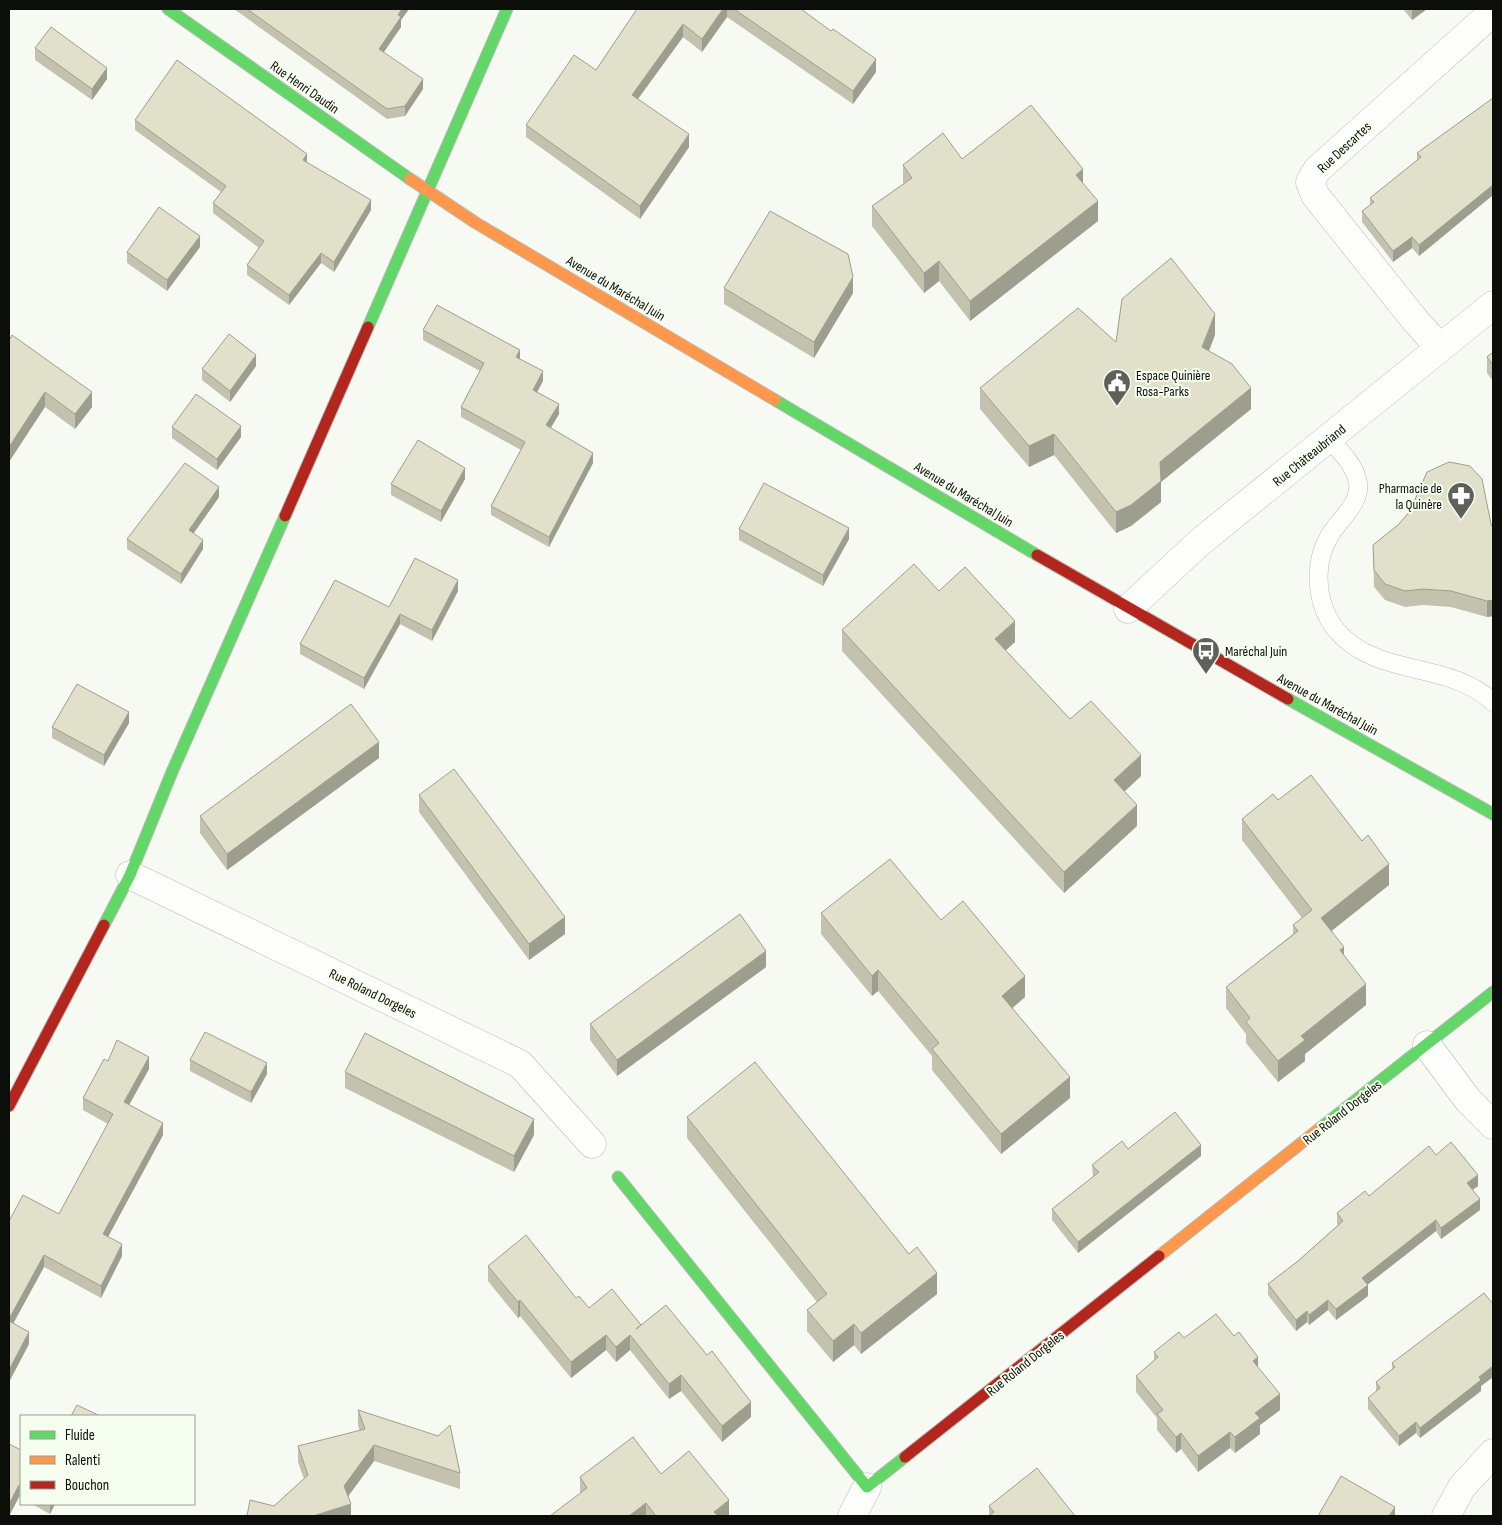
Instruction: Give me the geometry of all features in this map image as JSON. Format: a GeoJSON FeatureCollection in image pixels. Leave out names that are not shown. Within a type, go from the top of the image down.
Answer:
{"type":"FeatureCollection","features":[{"type":"Feature","properties":{"kind":"street","name":"Rue Henri Daudin"},"geometry":{"type":"LineString","coordinates":[[168,9],[426,190]]}},
{"type":"Feature","properties":{"kind":"street"},"geometry":{"type":"LineString","coordinates":[[9,1106],[130,875],[172,772],[507,9]]}},
{"type":"Feature","properties":{"kind":"street","name":"Rue Descartes"},"geometry":{"type":"LineString","coordinates":[[1440,348],[1414,319],[1315,195],[1310,182],[1317,170],[1493,12]]}},
{"type":"Feature","properties":{"kind":"street","name":"Avenue du Maréchal Juin"},"geometry":{"type":"LineString","coordinates":[[426,190],[476,223],[1128,609],[1493,814]]}},
{"type":"Feature","properties":{"kind":"street","name":"Rue Châteaubriand"},"geometry":{"type":"LineString","coordinates":[[1128,609],[1200,542],[1493,305]]}},
{"type":"Feature","properties":{"kind":"street","name":"Rue Roland Dorgeles"},"geometry":{"type":"LineString","coordinates":[[130,875],[520,1064],[592,1144]]}},
{"type":"Feature","properties":{"kind":"street","name":"Rue Roland Dorgeles"},"geometry":{"type":"LineString","coordinates":[[867,1487],[1493,992]]}},
{"type":"Feature","properties":{"kind":"street"},"geometry":{"type":"LineString","coordinates":[[1427,1045],[1468,1100],[1493,1125]]}},
{"type":"Feature","properties":{"kind":"street"},"geometry":{"type":"LineString","coordinates":[[618,1177],[867,1487],[852,1516]]}},
{"type":"Feature","properties":{"kind":"street"},"geometry":{"type":"LineString","coordinates":[[1446,1516],[1462,1487],[1493,1453]]}},
{"type":"Feature","properties":{"kind":"lane"},"geometry":{"type":"LineString","coordinates":[[1329,439],[1352,466],[1358,484],[1356,499],[1328,537],[1320,560],[1318,588],[1325,612],[1336,630],[1353,648],[1375,659],[1448,676],[1485,695],[1493,702]]}},
{"type":"Feature","properties":{"kind":"building"},"geometry":{"type":"Polygon","coordinates":[[[247,9],[402,9],[398,15],[401,17],[379,49],[423,79],[405,106],[387,109],[247,9]]]}},
{"type":"Feature","properties":{"kind":"building"},"geometry":{"type":"Polygon","coordinates":[[[637,9],[723,9],[702,39],[683,24],[632,95],[689,134],[640,206],[526,125],[574,55],[596,70],[637,9]]]}},
{"type":"Feature","properties":{"kind":"building"},"geometry":{"type":"Polygon","coordinates":[[[734,9],[801,9],[831,31],[833,29],[876,59],[853,91],[734,9]]]}},
{"type":"Feature","properties":{"kind":"building"},"geometry":{"type":"Polygon","coordinates":[[[51,27],[107,68],[92,89],[35,48],[51,27]]]}},
{"type":"Feature","properties":{"kind":"building"},"geometry":{"type":"Polygon","coordinates":[[[177,60],[307,154],[303,160],[371,200],[334,262],[321,253],[289,295],[247,265],[264,241],[213,203],[226,186],[135,120],[177,60]]]}},
{"type":"Feature","properties":{"kind":"building"},"geometry":{"type":"Polygon","coordinates":[[[1493,98],[1493,185],[1419,245],[1412,237],[1393,251],[1362,211],[1374,202],[1370,198],[1421,157],[1417,153],[1493,98]]]}},
{"type":"Feature","properties":{"kind":"building"},"geometry":{"type":"Polygon","coordinates":[[[1031,105],[1083,169],[1076,175],[1098,201],[970,301],[939,261],[924,273],[872,206],[912,178],[903,165],[943,133],[962,159],[1031,105]]]}},
{"type":"Feature","properties":{"kind":"building"},"geometry":{"type":"Polygon","coordinates":[[[159,207],[200,236],[167,280],[127,252],[159,207]]]}},
{"type":"Feature","properties":{"kind":"building"},"geometry":{"type":"Polygon","coordinates":[[[770,211],[848,254],[853,277],[814,342],[724,288],[770,211]]]}},
{"type":"Feature","properties":{"kind":"building","name":"Espace Quinière Rosa-Parks"},"geometry":{"type":"Polygon","coordinates":[[[1171,258],[1215,314],[1202,347],[1232,364],[1251,388],[1160,462],[1161,481],[1131,505],[1116,512],[1054,434],[1029,446],[980,388],[1078,308],[1116,342],[1122,299],[1171,258]]]}},
{"type":"Feature","properties":{"kind":"building"},"geometry":{"type":"Polygon","coordinates":[[[437,305],[520,350],[516,357],[543,371],[533,390],[559,404],[546,425],[593,453],[549,537],[491,506],[525,442],[461,407],[484,363],[423,330],[437,305]]]}},
{"type":"Feature","properties":{"kind":"building"},"geometry":{"type":"Polygon","coordinates":[[[229,334],[256,355],[230,391],[202,369],[229,334]]]}},
{"type":"Feature","properties":{"kind":"building"},"geometry":{"type":"Polygon","coordinates":[[[12,335],[92,392],[75,414],[45,392],[9,447],[9,338],[12,335]]]}},
{"type":"Feature","properties":{"kind":"building"},"geometry":{"type":"Polygon","coordinates":[[[1493,352],[1493,365],[1487,357],[1493,352]]]}},
{"type":"Feature","properties":{"kind":"building"},"geometry":{"type":"Polygon","coordinates":[[[196,394],[241,426],[217,459],[172,427],[196,394]]]}},
{"type":"Feature","properties":{"kind":"building"},"geometry":{"type":"Polygon","coordinates":[[[418,440],[465,468],[441,511],[391,484],[418,440]]]}},
{"type":"Feature","properties":{"kind":"building"},"geometry":{"type":"Polygon","coordinates":[[[1449,462],[1470,466],[1482,479],[1493,528],[1493,600],[1487,601],[1451,591],[1423,589],[1405,591],[1385,584],[1374,570],[1373,545],[1398,525],[1410,511],[1427,472],[1449,462]]]}},
{"type":"Feature","properties":{"kind":"building"},"geometry":{"type":"Polygon","coordinates":[[[185,463],[219,487],[189,530],[203,540],[181,574],[127,539],[185,463]]]}},
{"type":"Feature","properties":{"kind":"building"},"geometry":{"type":"Polygon","coordinates":[[[764,483],[849,528],[823,575],[739,529],[764,483]]]}},
{"type":"Feature","properties":{"kind":"building"},"geometry":{"type":"Polygon","coordinates":[[[415,558],[458,580],[432,630],[400,614],[364,678],[300,644],[335,580],[389,607],[415,558]]]}},
{"type":"Feature","properties":{"kind":"building"},"geometry":{"type":"Polygon","coordinates":[[[914,564],[939,591],[965,567],[1015,621],[995,639],[1070,719],[1091,701],[1141,755],[1114,780],[1137,805],[1064,872],[842,630],[914,564]]]}},
{"type":"Feature","properties":{"kind":"building"},"geometry":{"type":"Polygon","coordinates":[[[77,684],[129,712],[104,755],[52,727],[77,684]]]}},
{"type":"Feature","properties":{"kind":"building"},"geometry":{"type":"Polygon","coordinates":[[[351,704],[379,742],[227,854],[200,816],[351,704]]]}},
{"type":"Feature","properties":{"kind":"building"},"geometry":{"type":"Polygon","coordinates":[[[454,769],[565,917],[529,944],[419,795],[454,769]]]}},
{"type":"Feature","properties":{"kind":"building"},"geometry":{"type":"Polygon","coordinates":[[[1311,775],[1362,841],[1368,835],[1389,864],[1321,918],[1344,947],[1340,950],[1366,984],[1301,1036],[1305,1040],[1278,1061],[1246,1022],[1250,1018],[1226,987],[1298,931],[1293,925],[1312,910],[1242,819],[1273,794],[1278,800],[1311,775]]]}},
{"type":"Feature","properties":{"kind":"building"},"geometry":{"type":"Polygon","coordinates":[[[890,859],[941,920],[963,901],[1025,976],[1002,996],[1070,1077],[1001,1134],[932,1049],[939,1043],[878,970],[872,976],[821,913],[890,859]]]}},
{"type":"Feature","properties":{"kind":"building"},"geometry":{"type":"Polygon","coordinates":[[[740,914],[766,951],[617,1060],[590,1024],[740,914]]]}},
{"type":"Feature","properties":{"kind":"building"},"geometry":{"type":"Polygon","coordinates":[[[205,1032],[267,1063],[251,1092],[190,1060],[205,1032]]]}},
{"type":"Feature","properties":{"kind":"building"},"geometry":{"type":"Polygon","coordinates":[[[365,1033],[534,1119],[514,1156],[345,1072],[365,1033]]]}},
{"type":"Feature","properties":{"kind":"building"},"geometry":{"type":"Polygon","coordinates":[[[117,1040],[149,1057],[124,1102],[163,1123],[103,1234],[122,1244],[101,1286],[44,1255],[9,1319],[9,1221],[23,1195],[59,1214],[113,1114],[83,1098],[104,1059],[108,1061],[117,1040]]]}},
{"type":"Feature","properties":{"kind":"building"},"geometry":{"type":"Polygon","coordinates":[[[755,1062],[909,1254],[917,1247],[937,1273],[861,1333],[854,1324],[833,1341],[807,1310],[827,1294],[687,1117],[755,1062]]]}},
{"type":"Feature","properties":{"kind":"building"},"geometry":{"type":"Polygon","coordinates":[[[1175,1112],[1201,1145],[1078,1242],[1052,1209],[1099,1172],[1092,1165],[1122,1141],[1128,1149],[1175,1112]]]}},
{"type":"Feature","properties":{"kind":"building"},"geometry":{"type":"Polygon","coordinates":[[[1451,1142],[1478,1175],[1467,1183],[1480,1199],[1441,1228],[1436,1220],[1362,1278],[1368,1285],[1336,1309],[1328,1300],[1309,1315],[1307,1311],[1296,1320],[1268,1284],[1298,1261],[1343,1221],[1337,1213],[1365,1191],[1369,1196],[1429,1146],[1436,1155],[1451,1142]]]}},
{"type":"Feature","properties":{"kind":"building"},"geometry":{"type":"Polygon","coordinates":[[[526,1235],[576,1298],[579,1296],[589,1308],[612,1289],[641,1325],[666,1305],[707,1355],[712,1351],[751,1402],[722,1426],[681,1375],[669,1384],[630,1335],[616,1347],[606,1335],[571,1362],[520,1300],[518,1302],[488,1266],[526,1235]]]}},
{"type":"Feature","properties":{"kind":"building"},"geometry":{"type":"Polygon","coordinates":[[[1484,1293],[1493,1304],[1493,1366],[1479,1377],[1481,1380],[1420,1428],[1416,1422],[1399,1436],[1368,1398],[1380,1388],[1376,1382],[1395,1367],[1392,1363],[1484,1293]]]}},
{"type":"Feature","properties":{"kind":"building"},"geometry":{"type":"Polygon","coordinates":[[[1216,1314],[1234,1336],[1239,1332],[1258,1357],[1253,1361],[1280,1394],[1255,1413],[1260,1418],[1235,1437],[1230,1432],[1198,1456],[1181,1433],[1176,1437],[1157,1414],[1163,1410],[1136,1376],[1158,1357],[1154,1352],[1179,1332],[1184,1338],[1216,1314]]]}},
{"type":"Feature","properties":{"kind":"building"},"geometry":{"type":"Polygon","coordinates":[[[9,1321],[29,1332],[9,1370],[9,1321]]]}},
{"type":"Feature","properties":{"kind":"building"},"geometry":{"type":"Polygon","coordinates":[[[77,1405],[98,1415],[72,1415],[77,1405]]]}},
{"type":"Feature","properties":{"kind":"building"},"geometry":{"type":"Polygon","coordinates":[[[358,1410],[438,1436],[450,1425],[460,1473],[374,1445],[344,1486],[351,1504],[313,1516],[247,1516],[250,1500],[274,1506],[308,1475],[298,1446],[365,1429],[358,1410]]]}},
{"type":"Feature","properties":{"kind":"building"},"geometry":{"type":"Polygon","coordinates":[[[633,1437],[661,1474],[689,1451],[729,1500],[714,1512],[718,1516],[656,1516],[646,1503],[629,1516],[550,1516],[587,1488],[580,1477],[633,1437]]]}},
{"type":"Feature","properties":{"kind":"building"},"geometry":{"type":"Polygon","coordinates":[[[9,1444],[20,1450],[20,1486],[9,1504],[9,1444]]]}},
{"type":"Feature","properties":{"kind":"building"},"geometry":{"type":"Polygon","coordinates":[[[1037,1468],[1075,1516],[989,1516],[994,1512],[989,1506],[1037,1468]]]}},
{"type":"Feature","properties":{"kind":"building"},"geometry":{"type":"Polygon","coordinates":[[[1341,1476],[1395,1507],[1389,1516],[1318,1516],[1341,1476]]]}},
{"type":"Feature","properties":{"kind":"traffic: fast"},"geometry":{"type":"LineString","coordinates":[[168,9],[410,179]]}},
{"type":"Feature","properties":{"kind":"traffic: fast"},"geometry":{"type":"LineString","coordinates":[[368,327],[507,9]]}},
{"type":"Feature","properties":{"kind":"traffic: fast"},"geometry":{"type":"LineString","coordinates":[[775,400],[1037,555]]}},
{"type":"Feature","properties":{"kind":"traffic: fast"},"geometry":{"type":"LineString","coordinates":[[104,925],[130,875],[172,772],[285,516]]}},
{"type":"Feature","properties":{"kind":"traffic: fast"},"geometry":{"type":"LineString","coordinates":[[1288,699],[1493,814]]}},
{"type":"Feature","properties":{"kind":"traffic: fast"},"geometry":{"type":"LineString","coordinates":[[1319,1129],[1493,992]]}},
{"type":"Feature","properties":{"kind":"traffic: fast"},"geometry":{"type":"LineString","coordinates":[[618,1177],[867,1487],[905,1457]]}},
{"type":"Feature","properties":{"kind":"traffic: slow"},"geometry":{"type":"LineString","coordinates":[[410,179],[476,223],[775,400]]}},
{"type":"Feature","properties":{"kind":"traffic: slow"},"geometry":{"type":"LineString","coordinates":[[1159,1256],[1319,1129]]}},
{"type":"Feature","properties":{"kind":"traffic: jam"},"geometry":{"type":"LineString","coordinates":[[285,516],[368,327]]}},
{"type":"Feature","properties":{"kind":"traffic: jam"},"geometry":{"type":"LineString","coordinates":[[1037,555],[1288,699]]}},
{"type":"Feature","properties":{"kind":"traffic: jam"},"geometry":{"type":"LineString","coordinates":[[9,1106],[104,925]]}},
{"type":"Feature","properties":{"kind":"traffic: jam"},"geometry":{"type":"LineString","coordinates":[[905,1457],[1159,1256]]}},
{"type":"Feature","properties":{"kind":"place","name":"Espace Quinière Rosa-Parks"},"geometry":{"type":"Point","coordinates":[1117,407]}},
{"type":"Feature","properties":{"kind":"place","name":"Pharmacie de la Quinère"},"geometry":{"type":"Point","coordinates":[1461,520]}},
{"type":"Feature","properties":{"kind":"place","name":"Maréchal Juin"},"geometry":{"type":"Point","coordinates":[1206,675]}}]}
